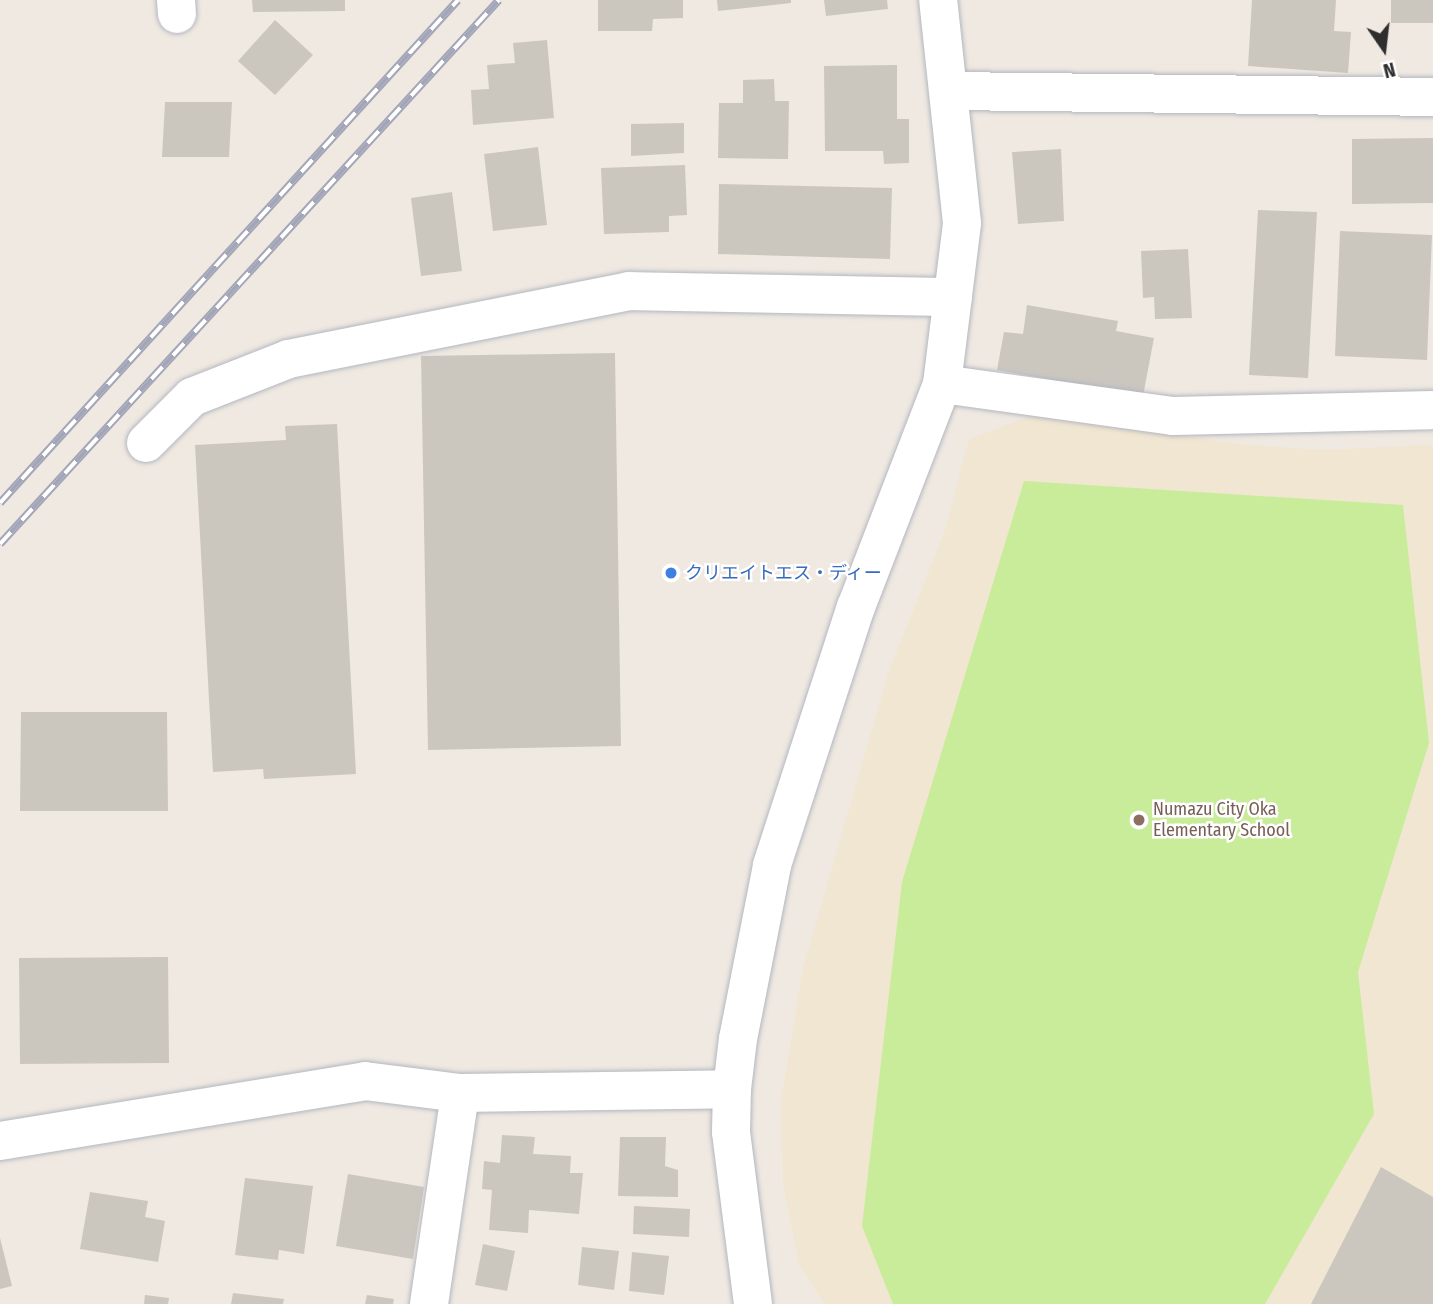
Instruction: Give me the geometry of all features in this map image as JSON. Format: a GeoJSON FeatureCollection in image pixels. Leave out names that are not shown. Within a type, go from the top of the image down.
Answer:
{"type":"FeatureCollection","features":[{"type":"Feature","properties":{"kind":"street"},"geometry":{"type":"LineString","coordinates":[[753,1304],[730,1132],[738,1039],[772,865],[856,607],[942,384],[962,223],[938,0]]}},
{"type":"Feature","properties":{"kind":"street"},"geometry":{"type":"LineString","coordinates":[[949,90],[1433,97]]}},
{"type":"Feature","properties":{"kind":"street"},"geometry":{"type":"LineString","coordinates":[[146,443],[192,397],[289,359],[629,291],[953,297]]}},
{"type":"Feature","properties":{"kind":"street"},"geometry":{"type":"LineString","coordinates":[[942,384],[1173,416],[1433,410]]}},
{"type":"Feature","properties":{"kind":"street"},"geometry":{"type":"LineString","coordinates":[[0,1141],[365,1081],[460,1093],[732,1089]]}},
{"type":"Feature","properties":{"kind":"street"},"geometry":{"type":"LineString","coordinates":[[429,1304],[460,1093]]}},
{"type":"Feature","properties":{"kind":"shaded area","name":"Numazu City Oka Elementary School"},"geometry":{"type":"Polygon","coordinates":[[[1037,414],[1246,445],[1321,450],[1433,445],[1433,1304],[824,1304],[799,1264],[783,1184],[781,1101],[803,968],[889,671],[945,530],[969,439],[1037,414]]]}},
{"type":"Feature","properties":{"kind":"green space","name":"Numazu City Oka Elementary School"},"geometry":{"type":"Polygon","coordinates":[[[1024,481],[1403,505],[1429,743],[1358,972],[1374,1114],[1265,1304],[893,1304],[862,1226],[902,882],[1024,481]]]}},
{"type":"Feature","properties":{"kind":"building"},"geometry":{"type":"Polygon","coordinates":[[[252,0],[345,0],[345,11],[253,12],[252,0]]]}},
{"type":"Feature","properties":{"kind":"building"},"geometry":{"type":"Polygon","coordinates":[[[598,0],[683,0],[683,18],[653,19],[652,31],[598,31],[598,0]]]}},
{"type":"Feature","properties":{"kind":"building"},"geometry":{"type":"Polygon","coordinates":[[[717,0],[791,0],[791,3],[718,11],[717,0]]]}},
{"type":"Feature","properties":{"kind":"building"},"geometry":{"type":"Polygon","coordinates":[[[824,0],[887,0],[888,9],[826,16],[824,0]]]}},
{"type":"Feature","properties":{"kind":"building"},"geometry":{"type":"Polygon","coordinates":[[[1252,0],[1336,0],[1334,31],[1351,32],[1348,73],[1248,66],[1252,0]]]}},
{"type":"Feature","properties":{"kind":"building"},"geometry":{"type":"Polygon","coordinates":[[[1391,0],[1433,0],[1433,23],[1391,23],[1391,0]]]}},
{"type":"Feature","properties":{"kind":"building"},"geometry":{"type":"Polygon","coordinates":[[[275,20],[313,55],[275,95],[238,61],[275,20]]]}},
{"type":"Feature","properties":{"kind":"building"},"geometry":{"type":"Polygon","coordinates":[[[547,40],[554,118],[473,125],[471,90],[489,89],[487,65],[515,63],[513,43],[547,40]]]}},
{"type":"Feature","properties":{"kind":"building"},"geometry":{"type":"Polygon","coordinates":[[[897,65],[897,119],[909,119],[909,163],[884,164],[883,151],[825,151],[824,66],[897,65]]]}},
{"type":"Feature","properties":{"kind":"building"},"geometry":{"type":"Polygon","coordinates":[[[774,79],[775,101],[789,101],[788,159],[718,158],[719,103],[743,103],[743,80],[774,79]]]}},
{"type":"Feature","properties":{"kind":"building"},"geometry":{"type":"Polygon","coordinates":[[[165,102],[232,102],[229,157],[162,157],[165,102]]]}},
{"type":"Feature","properties":{"kind":"building"},"geometry":{"type":"Polygon","coordinates":[[[684,123],[684,153],[631,156],[631,124],[684,123]]]}},
{"type":"Feature","properties":{"kind":"building"},"geometry":{"type":"Polygon","coordinates":[[[1433,138],[1433,203],[1352,204],[1352,139],[1433,138]]]}},
{"type":"Feature","properties":{"kind":"building"},"geometry":{"type":"Polygon","coordinates":[[[538,147],[547,225],[493,231],[484,154],[538,147]]]}},
{"type":"Feature","properties":{"kind":"building"},"geometry":{"type":"Polygon","coordinates":[[[1061,149],[1064,221],[1018,224],[1012,152],[1061,149]]]}},
{"type":"Feature","properties":{"kind":"building"},"geometry":{"type":"Polygon","coordinates":[[[685,165],[687,215],[669,216],[669,232],[604,234],[601,168],[685,165]]]}},
{"type":"Feature","properties":{"kind":"building"},"geometry":{"type":"Polygon","coordinates":[[[719,184],[892,188],[890,259],[718,254],[719,184]]]}},
{"type":"Feature","properties":{"kind":"building"},"geometry":{"type":"Polygon","coordinates":[[[452,192],[462,271],[421,276],[411,198],[452,192]]]}},
{"type":"Feature","properties":{"kind":"building"},"geometry":{"type":"Polygon","coordinates":[[[1258,210],[1317,212],[1308,378],[1249,375],[1258,210]]]}},
{"type":"Feature","properties":{"kind":"building"},"geometry":{"type":"Polygon","coordinates":[[[1340,231],[1432,235],[1427,360],[1335,356],[1340,231]]]}},
{"type":"Feature","properties":{"kind":"building"},"geometry":{"type":"Polygon","coordinates":[[[1188,249],[1192,318],[1155,319],[1154,297],[1143,298],[1141,251],[1188,249]]]}},
{"type":"Feature","properties":{"kind":"building"},"geometry":{"type":"Polygon","coordinates":[[[1027,305],[1118,321],[1116,331],[1154,338],[1143,396],[997,370],[1004,332],[1023,334],[1027,305]]]}},
{"type":"Feature","properties":{"kind":"building"},"geometry":{"type":"Polygon","coordinates":[[[615,353],[621,746],[428,750],[421,356],[615,353]]]}},
{"type":"Feature","properties":{"kind":"building"},"geometry":{"type":"Polygon","coordinates":[[[337,424],[356,774],[264,779],[263,769],[213,772],[195,445],[286,440],[285,426],[337,424]]]}},
{"type":"Feature","properties":{"kind":"building"},"geometry":{"type":"Polygon","coordinates":[[[21,712],[167,712],[168,811],[20,811],[21,712]]]}},
{"type":"Feature","properties":{"kind":"building"},"geometry":{"type":"Polygon","coordinates":[[[168,957],[169,1063],[20,1064],[19,958],[168,957]]]}},
{"type":"Feature","properties":{"kind":"building"},"geometry":{"type":"Polygon","coordinates":[[[502,1135],[535,1137],[533,1154],[571,1156],[570,1173],[583,1173],[579,1214],[529,1210],[528,1233],[489,1230],[492,1190],[482,1189],[484,1161],[500,1163],[502,1135]]]}},
{"type":"Feature","properties":{"kind":"building"},"geometry":{"type":"Polygon","coordinates":[[[620,1137],[666,1137],[665,1166],[678,1170],[678,1197],[618,1196],[620,1137]]]}},
{"type":"Feature","properties":{"kind":"building"},"geometry":{"type":"Polygon","coordinates":[[[1381,1167],[1433,1197],[1433,1304],[1311,1304],[1381,1167]]]}},
{"type":"Feature","properties":{"kind":"building"},"geometry":{"type":"Polygon","coordinates":[[[348,1174],[424,1187],[413,1259],[336,1246],[348,1174]]]}},
{"type":"Feature","properties":{"kind":"building"},"geometry":{"type":"Polygon","coordinates":[[[245,1178],[313,1186],[304,1254],[279,1250],[278,1260],[235,1255],[245,1178]]]}},
{"type":"Feature","properties":{"kind":"building"},"geometry":{"type":"Polygon","coordinates":[[[90,1192],[148,1201],[145,1217],[165,1221],[158,1262],[80,1249],[90,1192]]]}},
{"type":"Feature","properties":{"kind":"building"},"geometry":{"type":"Polygon","coordinates":[[[634,1206],[690,1209],[689,1237],[633,1234],[634,1206]]]}},
{"type":"Feature","properties":{"kind":"building"},"geometry":{"type":"Polygon","coordinates":[[[0,1238],[12,1286],[0,1289],[0,1238]]]}},
{"type":"Feature","properties":{"kind":"building"},"geometry":{"type":"Polygon","coordinates":[[[483,1244],[515,1251],[507,1291],[475,1285],[483,1244]]]}},
{"type":"Feature","properties":{"kind":"building"},"geometry":{"type":"Polygon","coordinates":[[[582,1247],[619,1251],[614,1290],[578,1285],[582,1247]]]}},
{"type":"Feature","properties":{"kind":"building"},"geometry":{"type":"Polygon","coordinates":[[[632,1252],[669,1256],[664,1295],[629,1291],[632,1252]]]}},
{"type":"Feature","properties":{"kind":"building"},"geometry":{"type":"Polygon","coordinates":[[[233,1293],[284,1299],[283,1304],[231,1304],[233,1293]]]}},
{"type":"Feature","properties":{"kind":"building"},"geometry":{"type":"Polygon","coordinates":[[[145,1295],[169,1298],[168,1304],[144,1304],[145,1295]]]}},
{"type":"Feature","properties":{"kind":"building"},"geometry":{"type":"Polygon","coordinates":[[[367,1295],[394,1299],[393,1304],[365,1304],[367,1295]]]}},
{"type":"Feature","properties":{"kind":"railway"},"geometry":{"type":"LineString","coordinates":[[0,503],[458,0]]}},
{"type":"Feature","properties":{"kind":"railway"},"geometry":{"type":"LineString","coordinates":[[0,544],[499,0]]}},
{"type":"Feature","properties":{"kind":"place","name":"クリエイトエス・ディー"},"geometry":{"type":"Point","coordinates":[671,573]}},
{"type":"Feature","properties":{"kind":"place","name":"Numazu City Oka Elementary School"},"geometry":{"type":"Point","coordinates":[1139,820]}}]}
